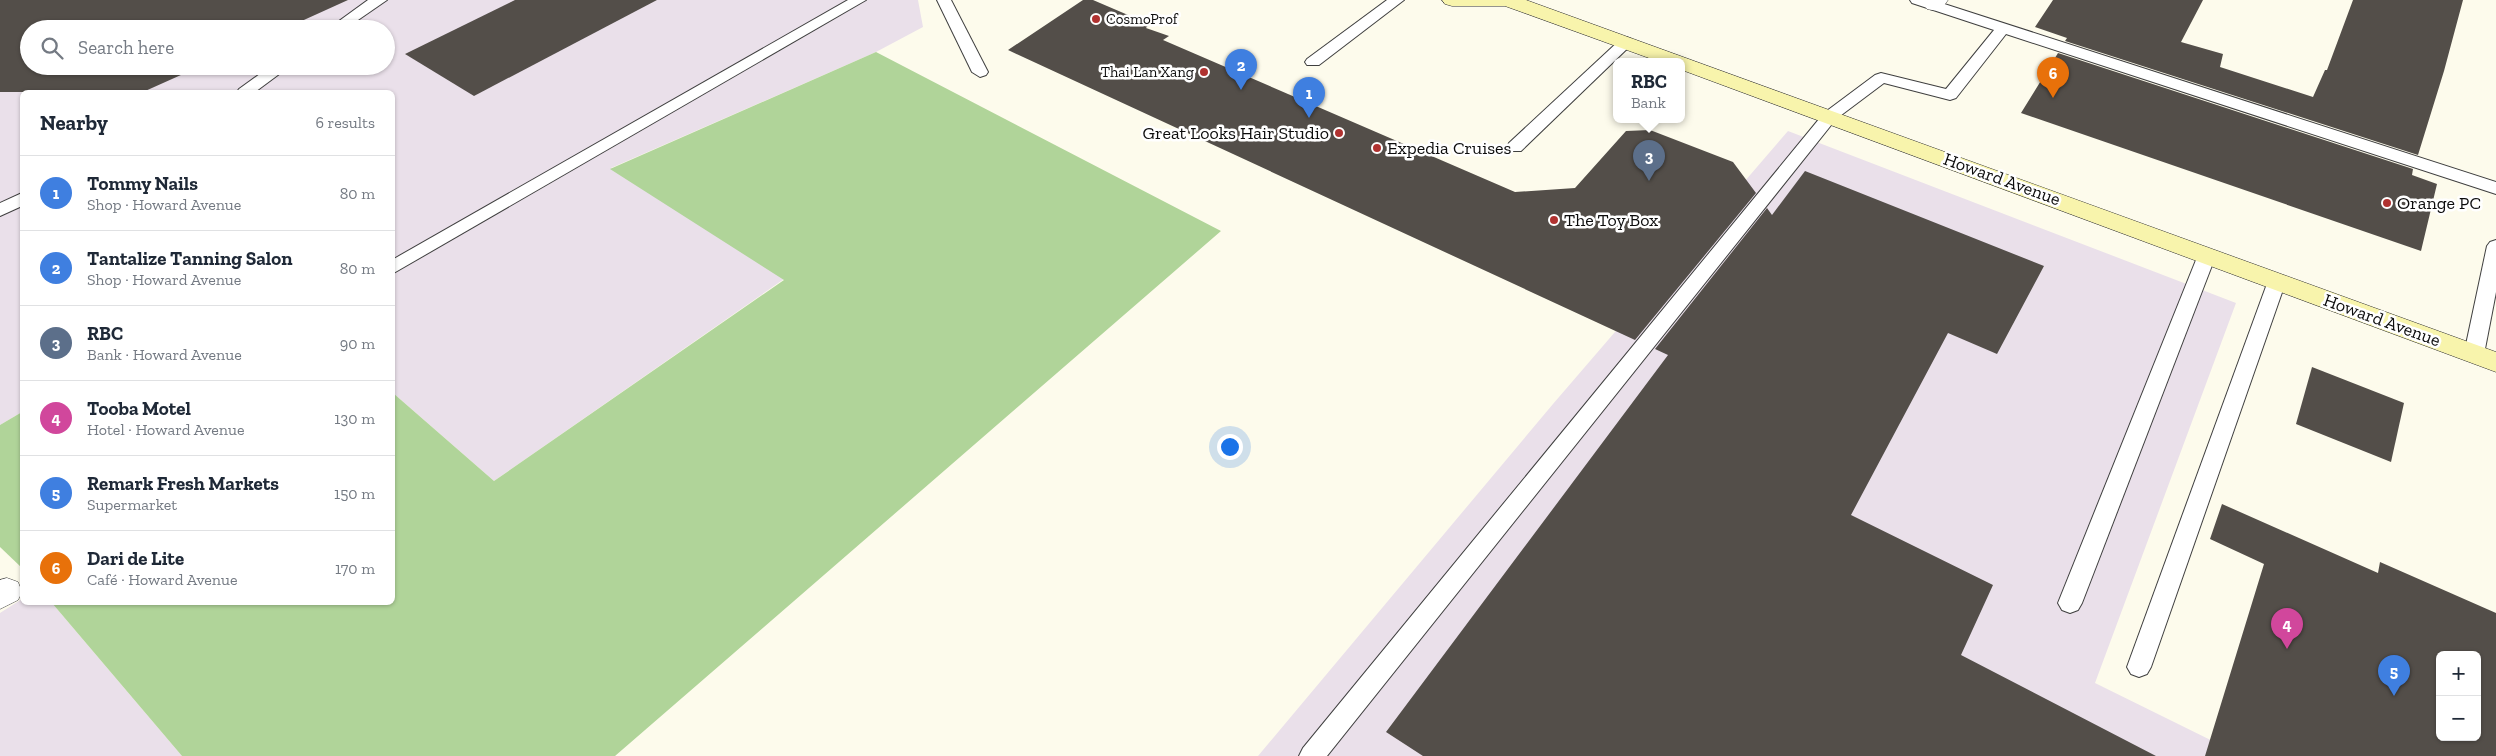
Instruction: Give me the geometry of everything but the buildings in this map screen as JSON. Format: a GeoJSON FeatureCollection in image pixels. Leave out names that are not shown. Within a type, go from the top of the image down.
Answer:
{"type":"FeatureCollection","features":[{"type":"Feature","properties":{"kind":"main road","name":"Howard Avenue"},"geometry":{"type":"LineString","coordinates":[[1452,0],[1507,0],[1670,58]]}},
{"type":"Feature","properties":{"kind":"main road","name":"Howard Avenue"},"geometry":{"type":"LineString","coordinates":[[1685,63],[2496,362]]}},
{"type":"Feature","properties":{"kind":"lane"},"geometry":{"type":"LineString","coordinates":[[348,20],[367,6],[380,0]]}},
{"type":"Feature","properties":{"kind":"lane"},"geometry":{"type":"LineString","coordinates":[[395,266],[859,0]]}},
{"type":"Feature","properties":{"kind":"lane"},"geometry":{"type":"LineString","coordinates":[[944,0],[980,72]]}},
{"type":"Feature","properties":{"kind":"lane"},"geometry":{"type":"LineString","coordinates":[[1313,62],[1397,0]]}},
{"type":"Feature","properties":{"kind":"lane"},"geometry":{"type":"LineString","coordinates":[[1930,2],[2003,28],[2496,188]]}},
{"type":"Feature","properties":{"kind":"lane"},"geometry":{"type":"LineString","coordinates":[[1312,756],[1830,116],[1881,78],[1950,96],[2003,28]]}},
{"type":"Feature","properties":{"kind":"lane"},"geometry":{"type":"LineString","coordinates":[[1515,147],[1626,42]]}},
{"type":"Feature","properties":{"kind":"lane"},"geometry":{"type":"LineString","coordinates":[[248,90],[269,75]]}},
{"type":"Feature","properties":{"kind":"lane"},"geometry":{"type":"LineString","coordinates":[[0,210],[20,200]]}},
{"type":"Feature","properties":{"kind":"lane"},"geometry":{"type":"LineString","coordinates":[[2474,354],[2496,246]]}},
{"type":"Feature","properties":{"kind":"lane"},"geometry":{"type":"LineString","coordinates":[[2070,603],[2207,255]]}},
{"type":"Feature","properties":{"kind":"lane"},"geometry":{"type":"LineString","coordinates":[[2139,667],[2277,281]]}},
{"type":"Feature","properties":{"kind":"shaded area"},"geometry":{"type":"Polygon","coordinates":[[[0,0],[918,0],[923,27],[876,52],[611,168],[784,279],[494,481],[395,395],[395,90],[20,90],[20,413],[0,425],[0,0]]]}},
{"type":"Feature","properties":{"kind":"shaded area"},"geometry":{"type":"Polygon","coordinates":[[[1788,131],[2236,303],[2095,683],[2243,756],[1258,756],[1553,404],[1788,131]]]}},
{"type":"Feature","properties":{"kind":"shaded area"},"geometry":{"type":"Polygon","coordinates":[[[20,600],[20,605],[54,605],[182,756],[0,756],[0,613],[20,600]]]}},
{"type":"Feature","properties":{"kind":"green space"},"geometry":{"type":"Polygon","coordinates":[[[876,52],[1221,231],[615,756],[182,756],[54,605],[395,605],[395,395],[494,481],[784,280],[610,169],[876,52]]]}},
{"type":"Feature","properties":{"kind":"green space"},"geometry":{"type":"Polygon","coordinates":[[[20,413],[20,566],[0,547],[0,425],[20,413]]]}},
{"type":"Feature","properties":{"kind":"place","name":"CosmoProf"},"geometry":{"type":"Point","coordinates":[1096,19]}},
{"type":"Feature","properties":{"kind":"place","name":"Thai Lan Xang"},"geometry":{"type":"Point","coordinates":[1204,72]}},
{"type":"Feature","properties":{"kind":"place","name":"Tantalize Tanning Salon"},"geometry":{"type":"Point","coordinates":[1241,90]}},
{"type":"Feature","properties":{"kind":"place","name":"Dari de Lite"},"geometry":{"type":"Point","coordinates":[2053,98]}},
{"type":"Feature","properties":{"kind":"place","name":"Tommy Nails"},"geometry":{"type":"Point","coordinates":[1309,118]}},
{"type":"Feature","properties":{"kind":"place","name":"Great Looks Hair Studio"},"geometry":{"type":"Point","coordinates":[1339,133]}},
{"type":"Feature","properties":{"kind":"place","name":"Expedia Cruises"},"geometry":{"type":"Point","coordinates":[1377,148]}},
{"type":"Feature","properties":{"kind":"place","name":"RBC"},"geometry":{"type":"Point","coordinates":[1649,181]}},
{"type":"Feature","properties":{"kind":"place","name":"Orange PC"},"geometry":{"type":"Point","coordinates":[2387,203]}},
{"type":"Feature","properties":{"kind":"place","name":"The Toy Box"},"geometry":{"type":"Point","coordinates":[1554,220]}},
{"type":"Feature","properties":{"kind":"place","name":"Tooba Motel"},"geometry":{"type":"Point","coordinates":[2287,649]}},
{"type":"Feature","properties":{"kind":"place","name":"Remark Fresh Markets"},"geometry":{"type":"Point","coordinates":[2394,696]}}]}
